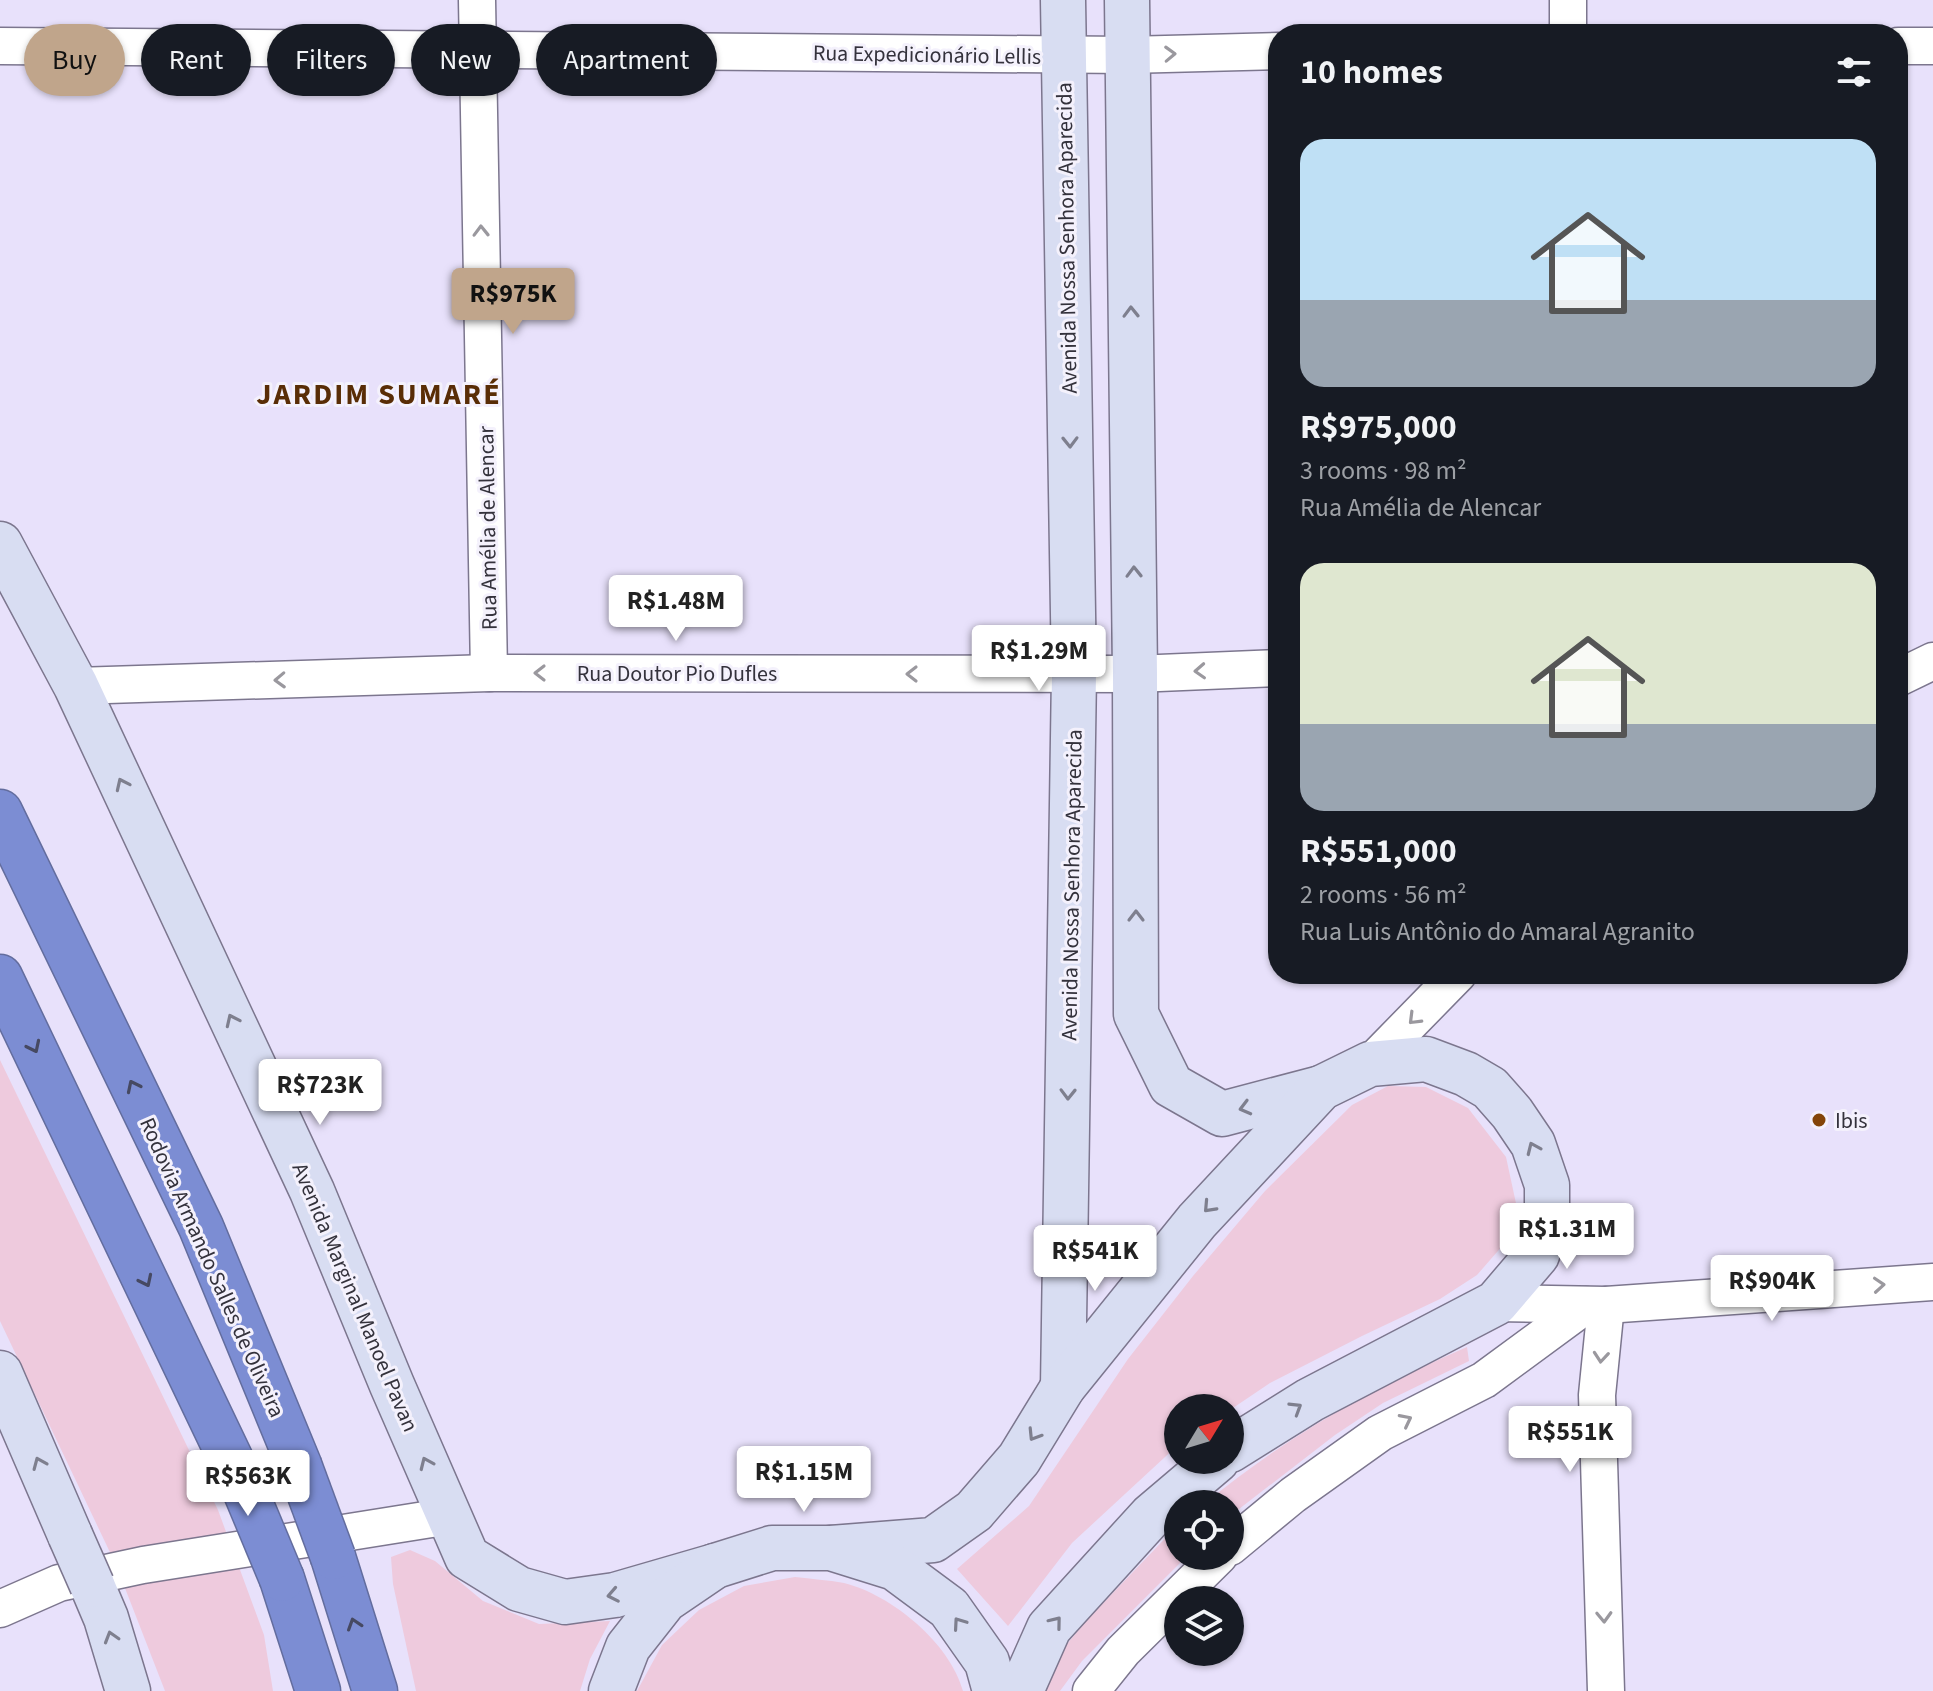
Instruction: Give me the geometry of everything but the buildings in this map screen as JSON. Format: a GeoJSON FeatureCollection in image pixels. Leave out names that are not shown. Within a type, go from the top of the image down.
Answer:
{"type":"FeatureCollection","features":[{"type":"Feature","properties":{"kind":"highway"},"geometry":{"type":"LineString","coordinates":[[0,806],[37,888]]}},
{"type":"Feature","properties":{"kind":"highway","name":"Rodovia Armando Salles de Oliveira"},"geometry":{"type":"LineString","coordinates":[[0,812],[201,1227],[318,1512],[375,1691]]}},
{"type":"Feature","properties":{"kind":"highway"},"geometry":{"type":"LineString","coordinates":[[0,977],[242,1483],[282,1579],[318,1691]]}},
{"type":"Feature","properties":{"kind":"street","name":"Rua Amélia de Alencar"},"geometry":{"type":"LineString","coordinates":[[477,0],[477,24]]}},
{"type":"Feature","properties":{"kind":"street","name":"Avenida Nossa Senhora Aparecida"},"geometry":{"type":"LineString","coordinates":[[1063,0],[1074,674],[1063,1387]]}},
{"type":"Feature","properties":{"kind":"street"},"geometry":{"type":"LineString","coordinates":[[1127,0],[1136,1014],[1171,1085],[1222,1114],[1321,1088],[1370,1064],[1448,984]]}},
{"type":"Feature","properties":{"kind":"street"},"geometry":{"type":"LineString","coordinates":[[1568,0],[1568,24]]}},
{"type":"Feature","properties":{"kind":"street","name":"Rua Expedicionário Lellis"},"geometry":{"type":"LineString","coordinates":[[0,46],[411,49]]}},
{"type":"Feature","properties":{"kind":"street"},"geometry":{"type":"LineString","coordinates":[[1908,46],[1933,46]]}},
{"type":"Feature","properties":{"kind":"street","name":"Rua Expedicionário Lellis"},"geometry":{"type":"LineString","coordinates":[[520,49],[1063,55],[1268,51]]}},
{"type":"Feature","properties":{"kind":"street","name":"Rua Amélia de Alencar"},"geometry":{"type":"LineString","coordinates":[[479,96],[489,673]]}},
{"type":"Feature","properties":{"kind":"street","name":"Avenida Marginal Manoel Pavan"},"geometry":{"type":"LineString","coordinates":[[0,544],[76,686],[312,1191],[467,1557],[519,1589],[565,1602],[615,1595],[772,1548],[831,1548]]}},
{"type":"Feature","properties":{"kind":"street"},"geometry":{"type":"LineString","coordinates":[[1908,655],[1933,655]]}},
{"type":"Feature","properties":{"kind":"street"},"geometry":{"type":"LineString","coordinates":[[1908,673],[1933,661]]}},
{"type":"Feature","properties":{"kind":"street","name":"Rua Doutor Pio Dufles"},"geometry":{"type":"LineString","coordinates":[[76,686],[489,673],[1135,674],[1268,668]]}},
{"type":"Feature","properties":{"kind":"street"},"geometry":{"type":"LineString","coordinates":[[1244,1441],[1310,1400],[1496,1303],[1537,1255],[1547,1218],[1547,1185],[1533,1144],[1512,1113],[1490,1088],[1466,1074],[1426,1059],[1370,1064]]}},
{"type":"Feature","properties":{"kind":"street"},"geometry":{"type":"LineString","coordinates":[[831,1548],[933,1540],[974,1511],[1019,1459],[1063,1387],[1197,1221],[1321,1088]]}},
{"type":"Feature","properties":{"kind":"street"},"geometry":{"type":"LineString","coordinates":[[1496,1303],[1596,1305],[1933,1282]]}},
{"type":"Feature","properties":{"kind":"street"},"geometry":{"type":"LineString","coordinates":[[1244,1535],[1293,1495],[1380,1433],[1484,1380],[1596,1305]]}},
{"type":"Feature","properties":{"kind":"street"},"geometry":{"type":"LineString","coordinates":[[1596,1305],[1606,1691]]}},
{"type":"Feature","properties":{"kind":"street"},"geometry":{"type":"LineString","coordinates":[[0,1373],[106,1618],[128,1691]]}},
{"type":"Feature","properties":{"kind":"street"},"geometry":{"type":"LineString","coordinates":[[1021,1691],[1049,1628],[1151,1516],[1200,1474]]}},
{"type":"Feature","properties":{"kind":"street"},"geometry":{"type":"LineString","coordinates":[[0,1609],[59,1583],[143,1565],[450,1516]]}},
{"type":"Feature","properties":{"kind":"street"},"geometry":{"type":"LineString","coordinates":[[831,1548],[895,1568],[949,1608],[987,1662],[995,1691]]}},
{"type":"Feature","properties":{"kind":"street"},"geometry":{"type":"LineString","coordinates":[[611,1691],[628,1647],[665,1600],[715,1566]]}},
{"type":"Feature","properties":{"kind":"street"},"geometry":{"type":"LineString","coordinates":[[1091,1691],[1123,1651],[1205,1570]]}},
{"type":"Feature","properties":{"kind":"shaded area"},"geometry":{"type":"Polygon","coordinates":[[[0,1060],[218,1510],[264,1635],[273,1691],[165,1691],[116,1565],[0,1321],[0,1060]]]}},
{"type":"Feature","properties":{"kind":"shaded area"},"geometry":{"type":"Polygon","coordinates":[[[1388,1086],[1426,1087],[1468,1108],[1506,1157],[1517,1208],[1504,1244],[1477,1275],[1440,1299],[1270,1383],[1244,1401],[1244,1394],[1164,1394],[1164,1458],[1072,1543],[1008,1626],[957,1569],[1029,1506],[1128,1359],[1193,1276],[1265,1191],[1352,1105],[1388,1086]]]}},
{"type":"Feature","properties":{"kind":"shaded area"},"geometry":{"type":"Polygon","coordinates":[[[1467,1347],[1469,1361],[1383,1403],[1335,1435],[1244,1505],[1244,1490],[1222,1490],[1297,1436],[1397,1380],[1467,1347]]]}},
{"type":"Feature","properties":{"kind":"shaded area"},"geometry":{"type":"Polygon","coordinates":[[[1164,1540],[1164,1570],[1173,1570],[1082,1661],[1060,1691],[1033,1691],[1035,1683],[1086,1621],[1164,1540]]]}},
{"type":"Feature","properties":{"kind":"shaded area"},"geometry":{"type":"Polygon","coordinates":[[[410,1550],[435,1561],[483,1601],[539,1624],[610,1621],[590,1659],[580,1691],[416,1691],[393,1584],[391,1557],[410,1550]]]}},
{"type":"Feature","properties":{"kind":"shaded area"},"geometry":{"type":"Polygon","coordinates":[[[795,1577],[844,1583],[881,1598],[899,1610],[917,1624],[946,1656],[963,1691],[637,1691],[662,1645],[699,1610],[744,1586],[795,1577]]]}},
{"type":"Feature","properties":{"kind":"place","name":"Ibis"},"geometry":{"type":"Point","coordinates":[1819,1120]}},
{"type":"Feature","properties":{"kind":"district","name":"JARDIM SUMARÉ"},"geometry":{"type":"Point","coordinates":[379,394]}}]}
